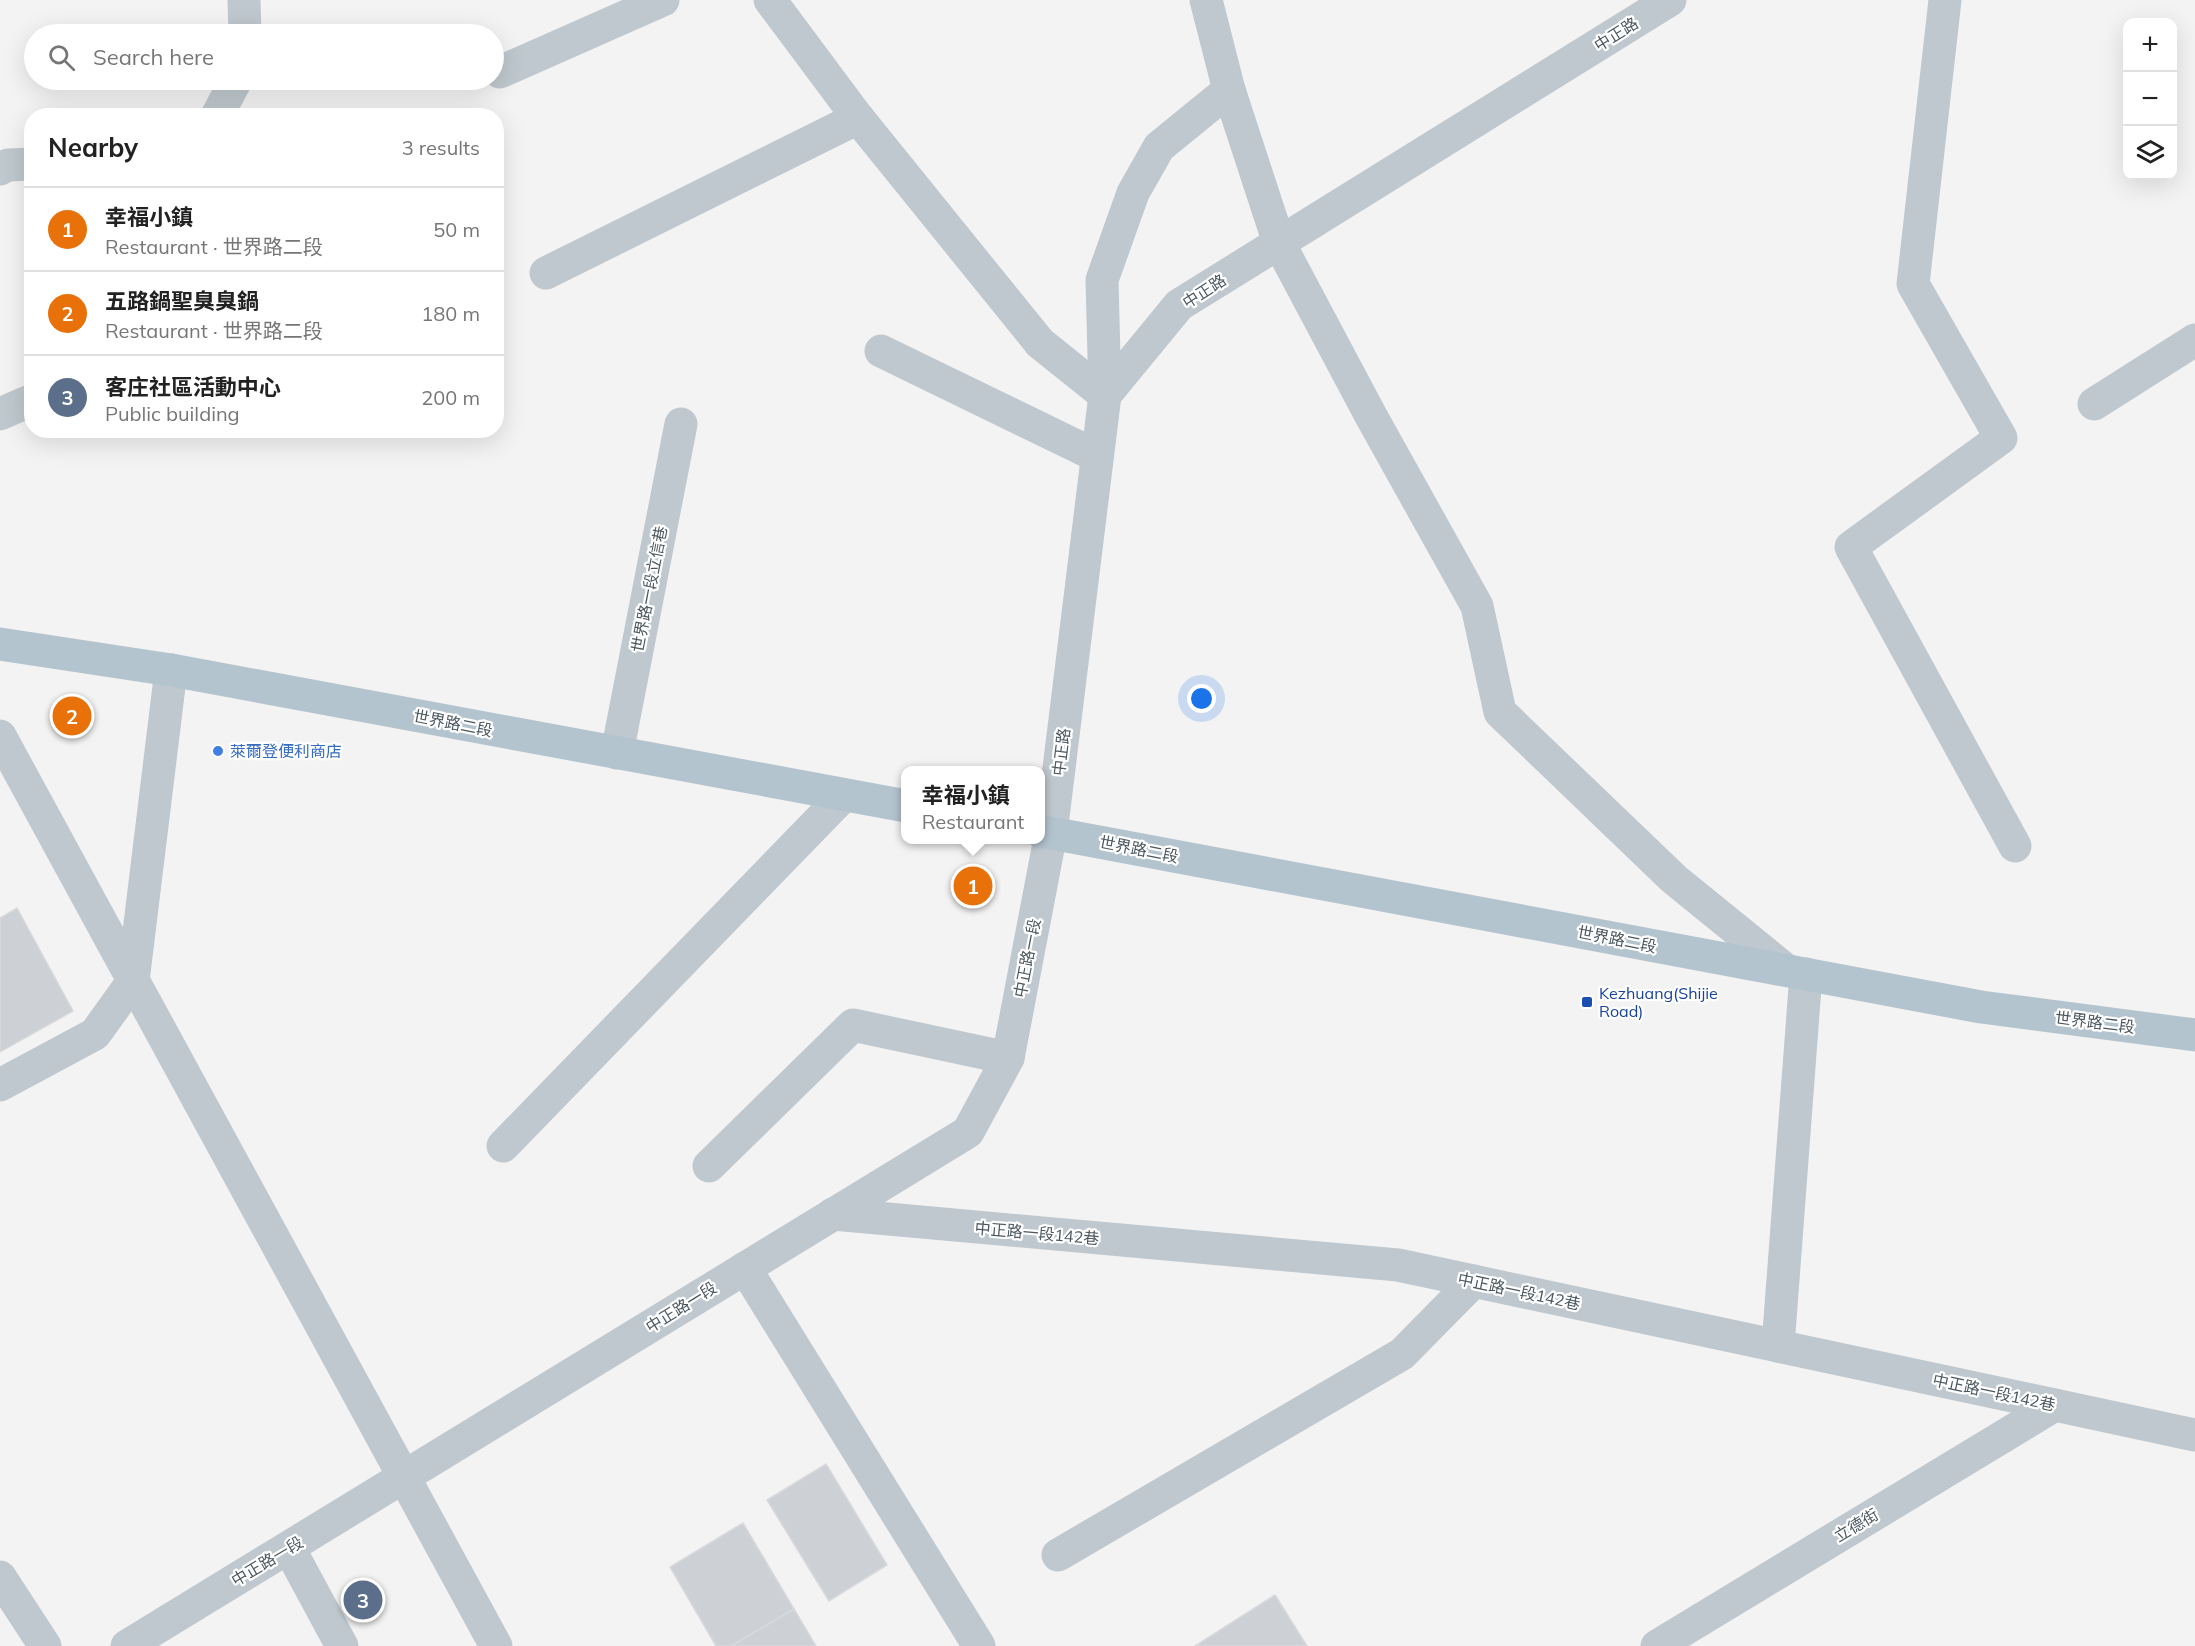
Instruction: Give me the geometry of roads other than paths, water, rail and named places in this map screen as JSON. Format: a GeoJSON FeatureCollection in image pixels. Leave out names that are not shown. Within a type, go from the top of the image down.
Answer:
{"type":"FeatureCollection","features":[{"type":"Feature","properties":{"kind":"main road","name":"世界路二段"},"geometry":{"type":"LineString","coordinates":[[0,644],[171,670],[901,805]]}},
{"type":"Feature","properties":{"kind":"main road","name":"世界路二段"},"geometry":{"type":"LineString","coordinates":[[1046,832],[1981,1007],[2195,1035]]}},
{"type":"Feature","properties":{"kind":"street"},"geometry":{"type":"LineString","coordinates":[[244,0],[245,24]]}},
{"type":"Feature","properties":{"kind":"street"},"geometry":{"type":"LineString","coordinates":[[504,70],[663,0]]}},
{"type":"Feature","properties":{"kind":"street"},"geometry":{"type":"LineString","coordinates":[[770,0],[858,118],[1040,343],[1105,394]]}},
{"type":"Feature","properties":{"kind":"street"},"geometry":{"type":"LineString","coordinates":[[1206,0],[1229,90],[1279,243],[1371,416],[1477,606],[1500,712],[1674,879],[1796,972],[1778,1346]]}},
{"type":"Feature","properties":{"kind":"street","name":"中正路"},"geometry":{"type":"LineString","coordinates":[[1046,832],[1105,394],[1179,305],[1670,0]]}},
{"type":"Feature","properties":{"kind":"street"},"geometry":{"type":"LineString","coordinates":[[1945,0],[1913,284],[2001,438],[1851,547],[2015,846]]}},
{"type":"Feature","properties":{"kind":"street"},"geometry":{"type":"LineString","coordinates":[[221,108],[231,90]]}},
{"type":"Feature","properties":{"kind":"street"},"geometry":{"type":"LineString","coordinates":[[1105,394],[1102,280],[1133,194],[1159,147],[1229,90]]}},
{"type":"Feature","properties":{"kind":"street"},"geometry":{"type":"LineString","coordinates":[[546,273],[858,118]]}},
{"type":"Feature","properties":{"kind":"street"},"geometry":{"type":"LineString","coordinates":[[0,169],[8,165],[24,164]]}},
{"type":"Feature","properties":{"kind":"street"},"geometry":{"type":"LineString","coordinates":[[2094,404],[2195,340]]}},
{"type":"Feature","properties":{"kind":"street"},"geometry":{"type":"LineString","coordinates":[[881,351],[1097,456]]}},
{"type":"Feature","properties":{"kind":"street"},"geometry":{"type":"LineString","coordinates":[[0,414],[24,404]]}},
{"type":"Feature","properties":{"kind":"street","name":"世界路一段立信巷"},"geometry":{"type":"LineString","coordinates":[[617,753],[681,424]]}},
{"type":"Feature","properties":{"kind":"street"},"geometry":{"type":"LineString","coordinates":[[0,1085],[95,1034],[133,981],[171,670]]}},
{"type":"Feature","properties":{"kind":"street"},"geometry":{"type":"LineString","coordinates":[[0,736],[496,1646]]}},
{"type":"Feature","properties":{"kind":"street"},"geometry":{"type":"LineString","coordinates":[[503,1146],[843,795]]}},
{"type":"Feature","properties":{"kind":"street","name":"中正路一段"},"geometry":{"type":"LineString","coordinates":[[127,1646],[968,1132],[1008,1058],[1044,844]]}},
{"type":"Feature","properties":{"kind":"street"},"geometry":{"type":"LineString","coordinates":[[710,1166],[852,1025],[1008,1058]]}},
{"type":"Feature","properties":{"kind":"street","name":"中正路一段142巷"},"geometry":{"type":"LineString","coordinates":[[833,1214],[1398,1265],[2195,1435]]}},
{"type":"Feature","properties":{"kind":"street"},"geometry":{"type":"LineString","coordinates":[[746,1268],[979,1646]]}},
{"type":"Feature","properties":{"kind":"street"},"geometry":{"type":"LineString","coordinates":[[1058,1555],[1402,1354],[1474,1281]]}},
{"type":"Feature","properties":{"kind":"street","name":"立德街"},"geometry":{"type":"LineString","coordinates":[[1657,1646],[2055,1405]]}},
{"type":"Feature","properties":{"kind":"street"},"geometry":{"type":"LineString","coordinates":[[289,1548],[342,1646]]}},
{"type":"Feature","properties":{"kind":"street"},"geometry":{"type":"LineString","coordinates":[[0,1577],[45,1646]]}},
{"type":"Feature","properties":{"kind":"place","name":"五路鍋聖臭臭鍋"},"geometry":{"type":"Point","coordinates":[72,716]}},
{"type":"Feature","properties":{"kind":"place","name":"萊爾登便利商店"},"geometry":{"type":"Point","coordinates":[218,751]}},
{"type":"Feature","properties":{"kind":"place","name":"幸福小鎮"},"geometry":{"type":"Point","coordinates":[973,886]}},
{"type":"Feature","properties":{"kind":"place","name":"Kezhuang(Shijie Road)"},"geometry":{"type":"Point","coordinates":[1587,1002]}},
{"type":"Feature","properties":{"kind":"place","name":"客庄社區活動中心"},"geometry":{"type":"Point","coordinates":[363,1600]}}]}
